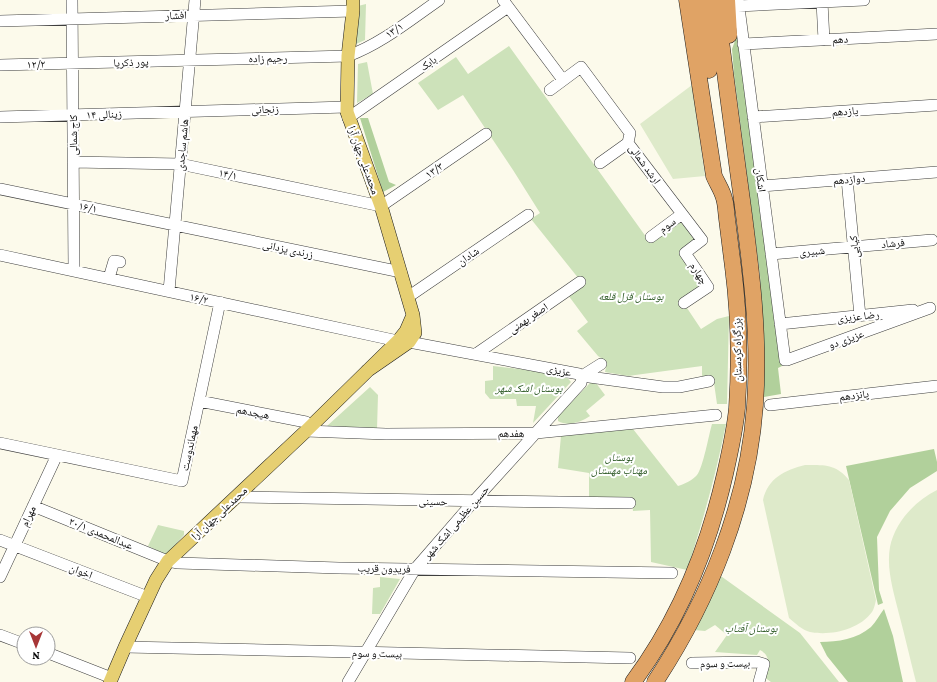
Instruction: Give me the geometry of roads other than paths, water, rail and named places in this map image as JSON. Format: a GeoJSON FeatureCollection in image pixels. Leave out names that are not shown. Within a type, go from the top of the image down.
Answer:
{"type":"FeatureCollection","features":[{"type":"Feature","properties":{"kind":"highway","name":"بزرگراه کردستان"},"geometry":{"type":"LineString","coordinates":[[633,682],[645,666],[675,616],[691,581],[706,542],[720,497],[730,454],[737,410],[738,327],[724,197],[714,176],[687,0]]}},
{"type":"Feature","properties":{"kind":"highway"},"geometry":{"type":"LineString","coordinates":[[700,0],[724,197]]}},
{"type":"Feature","properties":{"kind":"highway"},"geometry":{"type":"LineString","coordinates":[[709,0],[714,28],[719,33]]}},
{"type":"Feature","properties":{"kind":"highway"},"geometry":{"type":"LineString","coordinates":[[716,0],[719,33]]}},
{"type":"Feature","properties":{"kind":"highway"},"geometry":{"type":"LineString","coordinates":[[726,80],[734,2]]}},
{"type":"Feature","properties":{"kind":"highway","name":"بزرگراه کردستان"},"geometry":{"type":"LineString","coordinates":[[655,682],[690,625],[723,547],[736,507],[746,468],[755,405],[756,360],[753,281],[719,33]]}},
{"type":"Feature","properties":{"kind":"main road","name":"محمدعلی جهان آرا"},"geometry":{"type":"LineString","coordinates":[[111,680],[156,580],[168,561],[237,497],[306,427],[366,371],[415,333],[413,316],[408,297],[381,206],[347,112],[348,56],[353,5]]}},
{"type":"Feature","properties":{"kind":"street","name":"کاج شمالی"},"geometry":{"type":"LineString","coordinates":[[72,0],[74,270]]}},
{"type":"Feature","properties":{"kind":"street","name":"هاشم ساجدی"},"geometry":{"type":"LineString","coordinates":[[170,291],[194,0]]}},
{"type":"Feature","properties":{"kind":"street","name":"۱۳/۱"},"geometry":{"type":"LineString","coordinates":[[348,56],[379,41],[439,0]]}},
{"type":"Feature","properties":{"kind":"street"},"geometry":{"type":"LineString","coordinates":[[734,2],[822,2],[864,0]]}},
{"type":"Feature","properties":{"kind":"street","name":"اشکان"},"geometry":{"type":"LineString","coordinates":[[734,2],[743,44],[784,360]]}},
{"type":"Feature","properties":{"kind":"street"},"geometry":{"type":"LineString","coordinates":[[822,2],[824,40]]}},
{"type":"Feature","properties":{"kind":"street"},"geometry":{"type":"LineString","coordinates":[[506,4],[563,80],[550,90]]}},
{"type":"Feature","properties":{"kind":"street","name":"بابک"},"geometry":{"type":"LineString","coordinates":[[347,112],[506,4]]}},
{"type":"Feature","properties":{"kind":"street","name":"افشار"},"geometry":{"type":"LineString","coordinates":[[0,21],[193,15],[353,5]]}},
{"type":"Feature","properties":{"kind":"street","name":"دهم"},"geometry":{"type":"LineString","coordinates":[[743,44],[937,34]]}},
{"type":"Feature","properties":{"kind":"street","name":"رحیم زاده"},"geometry":{"type":"LineString","coordinates":[[189,60],[348,56]]}},
{"type":"Feature","properties":{"kind":"street","name":"پور ذکریا"},"geometry":{"type":"LineString","coordinates":[[73,63],[189,60]]}},
{"type":"Feature","properties":{"kind":"street","name":"۱۲/۲"},"geometry":{"type":"LineString","coordinates":[[0,65],[73,63]]}},
{"type":"Feature","properties":{"kind":"street","name":"ارشد شمالی"},"geometry":{"type":"LineString","coordinates":[[563,80],[581,67],[630,133],[628,143],[702,240]]}},
{"type":"Feature","properties":{"kind":"street","name":"یازدهم"},"geometry":{"type":"LineString","coordinates":[[753,117],[937,105]]}},
{"type":"Feature","properties":{"kind":"street","name":"زنجانی"},"geometry":{"type":"LineString","coordinates":[[185,112],[347,112]]}},
{"type":"Feature","properties":{"kind":"street","name":"زینالی ۱۴"},"geometry":{"type":"LineString","coordinates":[[0,117],[185,112]]}},
{"type":"Feature","properties":{"kind":"street","name":"۱۳/۳"},"geometry":{"type":"LineString","coordinates":[[381,206],[486,134]]}},
{"type":"Feature","properties":{"kind":"street"},"geometry":{"type":"LineString","coordinates":[[600,162],[628,143]]}},
{"type":"Feature","properties":{"kind":"street","name":"۱۴/۱"},"geometry":{"type":"LineString","coordinates":[[73,162],[180,164],[381,206]]}},
{"type":"Feature","properties":{"kind":"street","name":"دوازدهم"},"geometry":{"type":"LineString","coordinates":[[762,186],[937,172]]}},
{"type":"Feature","properties":{"kind":"street","name":"کیایی"},"geometry":{"type":"LineString","coordinates":[[847,179],[860,316]]}},
{"type":"Feature","properties":{"kind":"street","name":"۱۶/۱"},"geometry":{"type":"LineString","coordinates":[[0,189],[175,225]]}},
{"type":"Feature","properties":{"kind":"street","name":"سوم"},"geometry":{"type":"LineString","coordinates":[[651,237],[682,214]]}},
{"type":"Feature","properties":{"kind":"street","name":"شادان"},"geometry":{"type":"LineString","coordinates":[[408,297],[528,215]]}},
{"type":"Feature","properties":{"kind":"street","name":"زرندی یزدانی"},"geometry":{"type":"LineString","coordinates":[[175,225],[401,272]]}},
{"type":"Feature","properties":{"kind":"street","name":"چهارم"},"geometry":{"type":"LineString","coordinates":[[684,303],[708,287],[685,252],[702,240]]}},
{"type":"Feature","properties":{"kind":"street","name":"فرشاد"},"geometry":{"type":"LineString","coordinates":[[854,247],[932,240]]}},
{"type":"Feature","properties":{"kind":"street","name":"شبیری"},"geometry":{"type":"LineString","coordinates":[[771,254],[854,247]]}},
{"type":"Feature","properties":{"kind":"street","name":"۱۶/۲"},"geometry":{"type":"LineString","coordinates":[[0,255],[404,341]]}},
{"type":"Feature","properties":{"kind":"street"},"geometry":{"type":"LineString","coordinates":[[109,278],[114,260],[120,262]]}},
{"type":"Feature","properties":{"kind":"street","name":"اصغر بهمنی"},"geometry":{"type":"LineString","coordinates":[[476,354],[580,282]]}},
{"type":"Feature","properties":{"kind":"street","name":"مهماندوست"},"geometry":{"type":"LineString","coordinates":[[0,443],[182,481],[220,302]]}},
{"type":"Feature","properties":{"kind":"street","name":"رضا عزیزی"},"geometry":{"type":"LineString","coordinates":[[780,324],[934,308]]}},
{"type":"Feature","properties":{"kind":"street","name":"عزیزی دو"},"geometry":{"type":"LineString","coordinates":[[784,360],[788,360],[934,308]]}},
{"type":"Feature","properties":{"kind":"street","name":"عزیزی"},"geometry":{"type":"LineString","coordinates":[[404,341],[579,374],[582,376],[663,387],[680,387],[709,381]]}},
{"type":"Feature","properties":{"kind":"street"},"geometry":{"type":"LineString","coordinates":[[582,376],[601,364]]}},
{"type":"Feature","properties":{"kind":"street","name":"حسین عظیمی اشک شهر"},"geometry":{"type":"LineString","coordinates":[[348,682],[415,569],[474,501],[581,383],[583,379],[582,376]]}},
{"type":"Feature","properties":{"kind":"street","name":"پانزدهم"},"geometry":{"type":"LineString","coordinates":[[770,405],[937,386]]}},
{"type":"Feature","properties":{"kind":"street","name":"هیجدهم"},"geometry":{"type":"LineString","coordinates":[[199,401],[306,427]]}},
{"type":"Feature","properties":{"kind":"street","name":"هفدهم"},"geometry":{"type":"LineString","coordinates":[[306,427],[386,434],[536,432],[716,415]]}},
{"type":"Feature","properties":{"kind":"street","name":"مهرام"},"geometry":{"type":"LineString","coordinates":[[0,577],[57,455]]}},
{"type":"Feature","properties":{"kind":"street","name":"حسینی"},"geometry":{"type":"LineString","coordinates":[[237,497],[630,503]]}},
{"type":"Feature","properties":{"kind":"street","name":"عبدالمحمدی ۲۰/۱"},"geometry":{"type":"LineString","coordinates":[[33,506],[168,561]]}},
{"type":"Feature","properties":{"kind":"street","name":"اخوان"},"geometry":{"type":"LineString","coordinates":[[0,540],[148,597]]}},
{"type":"Feature","properties":{"kind":"street","name":"فریدون قریب"},"geometry":{"type":"LineString","coordinates":[[168,561],[178,563],[224,565],[672,573]]}},
{"type":"Feature","properties":{"kind":"street"},"geometry":{"type":"LineString","coordinates":[[0,634],[16,641]]}},
{"type":"Feature","properties":{"kind":"street","name":"بیست و سوم"},"geometry":{"type":"LineString","coordinates":[[125,647],[630,658]]}},
{"type":"Feature","properties":{"kind":"street"},"geometry":{"type":"LineString","coordinates":[[56,656],[111,680]]}},
{"type":"Feature","properties":{"kind":"street"},"geometry":{"type":"LineString","coordinates":[[751,682],[757,662],[764,664],[759,682]]}},
{"type":"Feature","properties":{"kind":"street","name":"بیست و سوم"},"geometry":{"type":"LineString","coordinates":[[692,663],[757,662]]}},
{"type":"Feature","properties":{"kind":"park label","name":"بوستان قزل قلعه"},"geometry":{"type":"Point","coordinates":[631,296]}},
{"type":"Feature","properties":{"kind":"park label","name":"بوستان اشک شهر"},"geometry":{"type":"Point","coordinates":[529,388]}},
{"type":"Feature","properties":{"kind":"park label","name":"بوستان مهتاب مهستان"},"geometry":{"type":"Point","coordinates":[619,463]}},
{"type":"Feature","properties":{"kind":"park label","name":"بوستان آفتاب"},"geometry":{"type":"Point","coordinates":[751,628]}}]}
